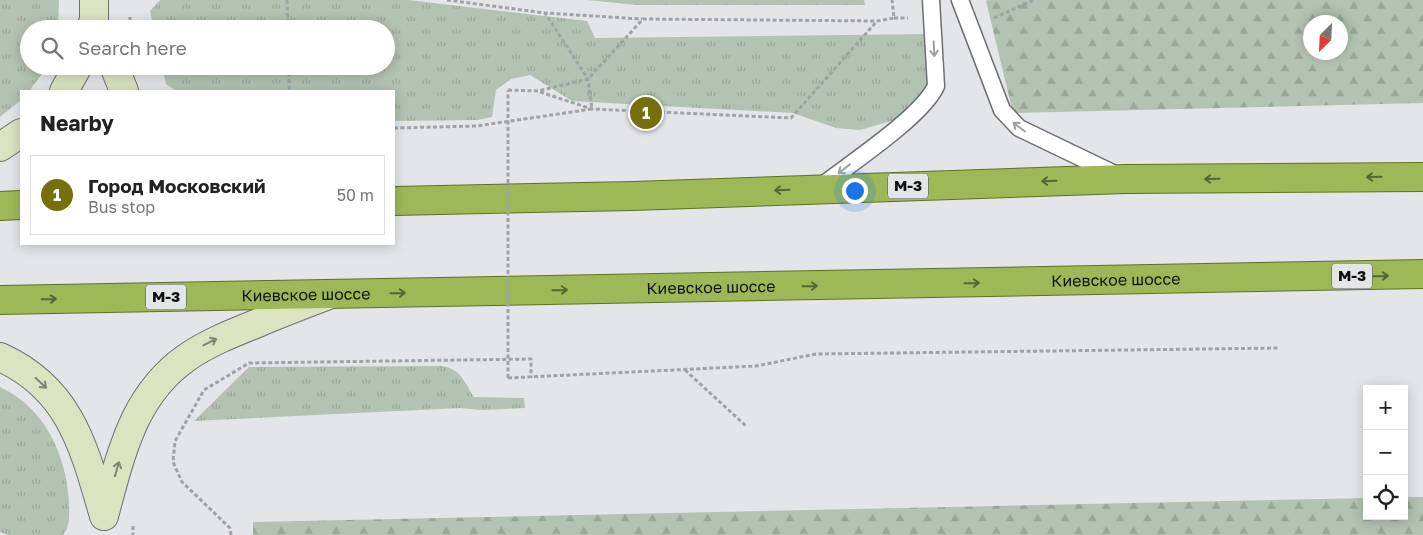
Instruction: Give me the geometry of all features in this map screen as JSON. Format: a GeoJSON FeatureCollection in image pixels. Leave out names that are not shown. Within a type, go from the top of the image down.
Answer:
{"type":"FeatureCollection","features":[{"type":"Feature","properties":{"kind":"highway","name":"М-3"},"geometry":{"type":"LineString","coordinates":[[395,200],[633,196],[818,188],[1126,179],[1423,177]]}},
{"type":"Feature","properties":{"kind":"highway"},"geometry":{"type":"LineString","coordinates":[[0,206],[20,206]]}},
{"type":"Feature","properties":{"kind":"highway","name":"Киевское шоссе"},"geometry":{"type":"LineString","coordinates":[[0,300],[1423,274]]}},
{"type":"Feature","properties":{"kind":"main road"},"geometry":{"type":"LineString","coordinates":[[65,90],[73,75]]}},
{"type":"Feature","properties":{"kind":"main road"},"geometry":{"type":"LineString","coordinates":[[118,75],[124,90]]}},
{"type":"Feature","properties":{"kind":"main road"},"geometry":{"type":"LineString","coordinates":[[0,147],[20,134]]}},
{"type":"Feature","properties":{"kind":"main road"},"geometry":{"type":"LineString","coordinates":[[104,525],[118,466],[136,418],[148,398],[172,369],[209,342],[331,295]]}},
{"type":"Feature","properties":{"kind":"main road"},"geometry":{"type":"LineString","coordinates":[[0,357],[24,369],[44,386],[62,407],[82,445],[104,525]]}},
{"type":"Feature","properties":{"kind":"lane"},"geometry":{"type":"LineString","coordinates":[[818,188],[914,115],[931,97],[936,86],[931,0]]}},
{"type":"Feature","properties":{"kind":"lane"},"geometry":{"type":"LineString","coordinates":[[960,0],[1002,110],[1019,128],[1126,179]]}},
{"type":"Feature","properties":{"kind":"path"},"geometry":{"type":"LineString","coordinates":[[288,0],[288,20]]}},
{"type":"Feature","properties":{"kind":"path"},"geometry":{"type":"LineString","coordinates":[[447,0],[545,13],[643,19],[877,21],[894,18],[892,0]]}},
{"type":"Feature","properties":{"kind":"path"},"geometry":{"type":"LineString","coordinates":[[545,13],[588,79],[592,109]]}},
{"type":"Feature","properties":{"kind":"path"},"geometry":{"type":"LineString","coordinates":[[643,19],[588,79],[538,91],[508,90],[508,378],[756,366],[816,354],[1280,348]]}},
{"type":"Feature","properties":{"kind":"path"},"geometry":{"type":"LineString","coordinates":[[395,128],[477,126],[592,109],[791,118],[877,21]]}},
{"type":"Feature","properties":{"kind":"path"},"geometry":{"type":"LineString","coordinates":[[289,75],[289,90]]}},
{"type":"Feature","properties":{"kind":"path"},"geometry":{"type":"LineString","coordinates":[[538,91],[592,109]]}},
{"type":"Feature","properties":{"kind":"path"},"geometry":{"type":"LineString","coordinates":[[236,364],[249,362],[531,359],[531,378]]}},
{"type":"Feature","properties":{"kind":"path"},"geometry":{"type":"LineString","coordinates":[[231,535],[230,528],[182,482],[173,462],[175,441],[180,429],[204,390],[249,362]]}},
{"type":"Feature","properties":{"kind":"path"},"geometry":{"type":"LineString","coordinates":[[685,370],[746,426]]}},
{"type":"Feature","properties":{"kind":"path"},"geometry":{"type":"LineString","coordinates":[[133,524],[133,535]]}},
{"type":"Feature","properties":{"kind":"green space"},"geometry":{"type":"Polygon","coordinates":[[[0,0],[59,0],[58,20],[20,20],[20,75],[41,75],[30,90],[20,90],[20,101],[0,117],[0,0]]]}},
{"type":"Feature","properties":{"kind":"green space"},"geometry":{"type":"Polygon","coordinates":[[[160,0],[408,0],[587,21],[595,38],[929,34],[931,80],[926,92],[898,119],[860,130],[836,128],[793,113],[572,101],[530,75],[511,79],[496,90],[492,117],[478,120],[395,121],[395,90],[175,90],[166,84],[164,75],[395,75],[395,20],[152,20],[150,11],[160,0]]]}},
{"type":"Feature","properties":{"kind":"green space"},"geometry":{"type":"Polygon","coordinates":[[[587,0],[864,0],[865,5],[637,5],[587,0]]]}},
{"type":"Feature","properties":{"kind":"green space"},"geometry":{"type":"Polygon","coordinates":[[[988,0],[1423,0],[1423,103],[1013,113],[986,1],[988,0]]]}},
{"type":"Feature","properties":{"kind":"green space"},"geometry":{"type":"Polygon","coordinates":[[[442,366],[458,373],[474,397],[524,398],[525,408],[481,410],[460,408],[194,421],[249,367],[442,366]]]}},
{"type":"Feature","properties":{"kind":"green space"},"geometry":{"type":"Polygon","coordinates":[[[0,387],[16,396],[41,420],[58,450],[67,484],[69,502],[68,523],[63,535],[8,535],[0,532],[0,387]]]}},
{"type":"Feature","properties":{"kind":"green space"},"geometry":{"type":"Polygon","coordinates":[[[1408,497],[1423,497],[1423,535],[253,535],[253,522],[1363,498],[1363,520],[1408,520],[1408,497]]]}},
{"type":"Feature","properties":{"kind":"place","name":"Город Московский"},"geometry":{"type":"Point","coordinates":[646,113]}}]}
